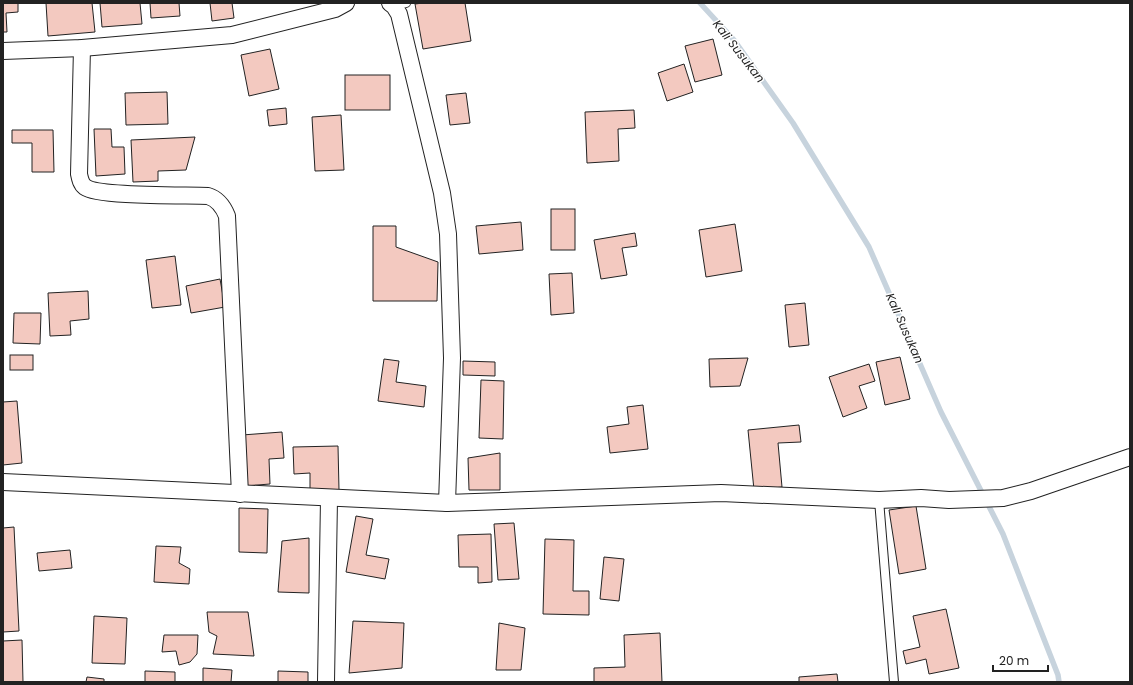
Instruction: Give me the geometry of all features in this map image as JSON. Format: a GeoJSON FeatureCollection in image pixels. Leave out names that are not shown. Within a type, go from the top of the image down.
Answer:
{"type":"FeatureCollection","features":[{"type":"Feature","properties":{"kind":"street"},"geometry":{"type":"LineString","coordinates":[[3,51],[82,48],[232,35],[334,9],[346,3]]}},
{"type":"Feature","properties":{"kind":"street"},"geometry":{"type":"LineString","coordinates":[[396,4],[442,193],[448,234],[452,358],[447,503]]}},
{"type":"Feature","properties":{"kind":"street"},"geometry":{"type":"LineString","coordinates":[[82,48],[80,180],[84,186],[97,191],[131,194],[208,196],[216,198],[224,208],[227,216],[240,494]]}},
{"type":"Feature","properties":{"kind":"street"},"geometry":{"type":"LineString","coordinates":[[3,482],[329,499],[447,503],[721,494],[879,500],[921,498],[949,500],[1002,498],[1030,491],[1130,457]]}},
{"type":"Feature","properties":{"kind":"street"},"geometry":{"type":"LineString","coordinates":[[326,682],[329,499]]}},
{"type":"Feature","properties":{"kind":"lane"},"geometry":{"type":"LineString","coordinates":[[879,500],[894,682]]}},
{"type":"Feature","properties":{"kind":"building"},"geometry":{"type":"Polygon","coordinates":[[[3,3],[18,3],[18,12],[6,13],[7,32],[3,32],[3,3]]]}},
{"type":"Feature","properties":{"kind":"building"},"geometry":{"type":"Polygon","coordinates":[[[46,3],[92,3],[95,32],[48,36],[46,3]]]}},
{"type":"Feature","properties":{"kind":"building"},"geometry":{"type":"Polygon","coordinates":[[[100,3],[140,3],[142,24],[102,27],[100,3]]]}},
{"type":"Feature","properties":{"kind":"building"},"geometry":{"type":"Polygon","coordinates":[[[150,3],[179,3],[180,16],[151,18],[150,3]]]}},
{"type":"Feature","properties":{"kind":"building"},"geometry":{"type":"Polygon","coordinates":[[[210,3],[232,3],[234,18],[212,21],[210,3]]]}},
{"type":"Feature","properties":{"kind":"building"},"geometry":{"type":"Polygon","coordinates":[[[465,3],[471,41],[423,49],[415,4],[465,3]]]}},
{"type":"Feature","properties":{"kind":"building"},"geometry":{"type":"Polygon","coordinates":[[[713,39],[722,75],[695,82],[685,46],[713,39]]]}},
{"type":"Feature","properties":{"kind":"building"},"geometry":{"type":"Polygon","coordinates":[[[270,49],[279,89],[249,96],[241,55],[270,49]]]}},
{"type":"Feature","properties":{"kind":"building"},"geometry":{"type":"Polygon","coordinates":[[[684,64],[693,92],[667,101],[658,73],[684,64]]]}},
{"type":"Feature","properties":{"kind":"building"},"geometry":{"type":"Polygon","coordinates":[[[345,75],[390,75],[390,110],[345,110],[345,75]]]}},
{"type":"Feature","properties":{"kind":"building"},"geometry":{"type":"Polygon","coordinates":[[[167,92],[168,124],[126,125],[125,93],[167,92]]]}},
{"type":"Feature","properties":{"kind":"building"},"geometry":{"type":"Polygon","coordinates":[[[466,93],[470,123],[450,125],[446,95],[466,93]]]}},
{"type":"Feature","properties":{"kind":"building"},"geometry":{"type":"Polygon","coordinates":[[[286,108],[287,124],[269,126],[267,110],[286,108]]]}},
{"type":"Feature","properties":{"kind":"building"},"geometry":{"type":"Polygon","coordinates":[[[634,110],[635,128],[618,129],[619,161],[587,163],[585,112],[634,110]]]}},
{"type":"Feature","properties":{"kind":"building"},"geometry":{"type":"Polygon","coordinates":[[[341,115],[344,170],[315,171],[312,117],[341,115]]]}},
{"type":"Feature","properties":{"kind":"building"},"geometry":{"type":"Polygon","coordinates":[[[94,129],[111,129],[112,147],[124,147],[125,174],[96,176],[94,129]]]}},
{"type":"Feature","properties":{"kind":"building"},"geometry":{"type":"Polygon","coordinates":[[[12,130],[53,130],[54,172],[32,172],[32,143],[12,143],[12,130]]]}},
{"type":"Feature","properties":{"kind":"building"},"geometry":{"type":"Polygon","coordinates":[[[195,137],[186,170],[158,171],[158,181],[133,182],[131,140],[195,137]]]}},
{"type":"Feature","properties":{"kind":"building"},"geometry":{"type":"Polygon","coordinates":[[[551,209],[575,209],[575,250],[551,250],[551,209]]]}},
{"type":"Feature","properties":{"kind":"building"},"geometry":{"type":"Polygon","coordinates":[[[521,222],[523,250],[479,254],[476,226],[521,222]]]}},
{"type":"Feature","properties":{"kind":"building"},"geometry":{"type":"Polygon","coordinates":[[[735,224],[742,271],[706,277],[699,230],[735,224]]]}},
{"type":"Feature","properties":{"kind":"building"},"geometry":{"type":"Polygon","coordinates":[[[373,226],[396,226],[396,247],[438,262],[437,301],[373,301],[373,226]]]}},
{"type":"Feature","properties":{"kind":"building"},"geometry":{"type":"Polygon","coordinates":[[[635,233],[637,246],[622,248],[627,275],[601,279],[594,240],[635,233]]]}},
{"type":"Feature","properties":{"kind":"building"},"geometry":{"type":"Polygon","coordinates":[[[175,256],[181,305],[152,308],[146,260],[175,256]]]}},
{"type":"Feature","properties":{"kind":"building"},"geometry":{"type":"Polygon","coordinates":[[[572,273],[574,313],[551,315],[549,274],[572,273]]]}},
{"type":"Feature","properties":{"kind":"building"},"geometry":{"type":"Polygon","coordinates":[[[220,279],[225,307],[191,313],[186,286],[220,279]]]}},
{"type":"Feature","properties":{"kind":"building"},"geometry":{"type":"Polygon","coordinates":[[[88,291],[89,319],[70,321],[71,335],[50,336],[48,293],[88,291]]]}},
{"type":"Feature","properties":{"kind":"building"},"geometry":{"type":"Polygon","coordinates":[[[805,303],[809,345],[789,347],[785,305],[805,303]]]}},
{"type":"Feature","properties":{"kind":"building"},"geometry":{"type":"Polygon","coordinates":[[[14,313],[41,313],[40,344],[13,343],[14,313]]]}},
{"type":"Feature","properties":{"kind":"building"},"geometry":{"type":"Polygon","coordinates":[[[10,355],[33,355],[33,370],[10,370],[10,355]]]}},
{"type":"Feature","properties":{"kind":"building"},"geometry":{"type":"Polygon","coordinates":[[[900,357],[910,399],[885,405],[876,362],[900,357]]]}},
{"type":"Feature","properties":{"kind":"building"},"geometry":{"type":"Polygon","coordinates":[[[748,358],[740,386],[710,387],[709,359],[748,358]]]}},
{"type":"Feature","properties":{"kind":"building"},"geometry":{"type":"Polygon","coordinates":[[[384,359],[399,361],[396,382],[426,386],[424,407],[378,401],[384,359]]]}},
{"type":"Feature","properties":{"kind":"building"},"geometry":{"type":"Polygon","coordinates":[[[463,361],[495,362],[495,376],[463,375],[463,361]]]}},
{"type":"Feature","properties":{"kind":"building"},"geometry":{"type":"Polygon","coordinates":[[[869,364],[875,381],[859,386],[867,408],[843,417],[829,377],[869,364]]]}},
{"type":"Feature","properties":{"kind":"building"},"geometry":{"type":"Polygon","coordinates":[[[481,380],[504,381],[503,439],[479,438],[481,380]]]}},
{"type":"Feature","properties":{"kind":"building"},"geometry":{"type":"Polygon","coordinates":[[[17,401],[22,463],[3,465],[3,402],[17,401]]]}},
{"type":"Feature","properties":{"kind":"building"},"geometry":{"type":"Polygon","coordinates":[[[643,405],[648,449],[610,453],[607,427],[629,424],[627,407],[643,405]]]}},
{"type":"Feature","properties":{"kind":"building"},"geometry":{"type":"Polygon","coordinates":[[[799,425],[801,442],[778,443],[782,487],[754,490],[748,430],[799,425]]]}},
{"type":"Feature","properties":{"kind":"building"},"geometry":{"type":"Polygon","coordinates":[[[282,432],[284,458],[269,459],[270,484],[245,486],[242,435],[282,432]]]}},
{"type":"Feature","properties":{"kind":"building"},"geometry":{"type":"Polygon","coordinates":[[[338,446],[339,490],[310,491],[310,473],[294,474],[293,447],[338,446]]]}},
{"type":"Feature","properties":{"kind":"building"},"geometry":{"type":"Polygon","coordinates":[[[500,453],[500,490],[469,490],[468,458],[500,453]]]}},
{"type":"Feature","properties":{"kind":"building"},"geometry":{"type":"Polygon","coordinates":[[[916,506],[926,569],[899,574],[889,510],[916,506]]]}},
{"type":"Feature","properties":{"kind":"building"},"geometry":{"type":"Polygon","coordinates":[[[239,508],[268,509],[267,553],[239,552],[239,508]]]}},
{"type":"Feature","properties":{"kind":"building"},"geometry":{"type":"Polygon","coordinates":[[[356,516],[373,519],[366,555],[389,559],[385,579],[346,572],[356,516]]]}},
{"type":"Feature","properties":{"kind":"building"},"geometry":{"type":"Polygon","coordinates":[[[514,523],[519,579],[498,580],[494,524],[514,523]]]}},
{"type":"Feature","properties":{"kind":"building"},"geometry":{"type":"Polygon","coordinates":[[[14,527],[19,631],[3,632],[3,528],[14,527]]]}},
{"type":"Feature","properties":{"kind":"building"},"geometry":{"type":"Polygon","coordinates":[[[491,534],[492,582],[478,583],[478,567],[459,567],[458,535],[491,534]]]}},
{"type":"Feature","properties":{"kind":"building"},"geometry":{"type":"Polygon","coordinates":[[[309,538],[309,593],[278,592],[282,541],[309,538]]]}},
{"type":"Feature","properties":{"kind":"building"},"geometry":{"type":"Polygon","coordinates":[[[545,539],[574,540],[573,591],[589,591],[589,615],[543,614],[545,539]]]}},
{"type":"Feature","properties":{"kind":"building"},"geometry":{"type":"Polygon","coordinates":[[[156,546],[181,547],[179,563],[190,569],[189,584],[154,582],[156,546]]]}},
{"type":"Feature","properties":{"kind":"building"},"geometry":{"type":"Polygon","coordinates":[[[70,550],[72,568],[39,571],[37,553],[70,550]]]}},
{"type":"Feature","properties":{"kind":"building"},"geometry":{"type":"Polygon","coordinates":[[[604,557],[624,559],[619,601],[600,599],[604,557]]]}},
{"type":"Feature","properties":{"kind":"building"},"geometry":{"type":"Polygon","coordinates":[[[946,609],[959,668],[929,674],[926,659],[906,664],[903,651],[920,647],[913,616],[946,609]]]}},
{"type":"Feature","properties":{"kind":"building"},"geometry":{"type":"Polygon","coordinates":[[[207,612],[248,612],[254,656],[213,654],[217,636],[209,632],[207,612]]]}},
{"type":"Feature","properties":{"kind":"building"},"geometry":{"type":"Polygon","coordinates":[[[94,616],[127,618],[125,664],[92,663],[94,616]]]}},
{"type":"Feature","properties":{"kind":"building"},"geometry":{"type":"Polygon","coordinates":[[[353,621],[404,623],[402,668],[349,673],[353,621]]]}},
{"type":"Feature","properties":{"kind":"building"},"geometry":{"type":"Polygon","coordinates":[[[499,623],[525,628],[521,670],[496,670],[499,623]]]}},
{"type":"Feature","properties":{"kind":"building"},"geometry":{"type":"Polygon","coordinates":[[[660,633],[662,682],[594,682],[594,668],[625,667],[624,635],[660,633]]]}},
{"type":"Feature","properties":{"kind":"building"},"geometry":{"type":"Polygon","coordinates":[[[164,635],[198,635],[197,654],[190,662],[179,665],[176,651],[162,652],[164,635]]]}},
{"type":"Feature","properties":{"kind":"building"},"geometry":{"type":"Polygon","coordinates":[[[22,640],[23,682],[3,682],[3,641],[22,640]]]}},
{"type":"Feature","properties":{"kind":"building"},"geometry":{"type":"Polygon","coordinates":[[[203,668],[232,670],[231,682],[203,682],[203,668]]]}},
{"type":"Feature","properties":{"kind":"building"},"geometry":{"type":"Polygon","coordinates":[[[145,671],[175,672],[175,682],[145,682],[145,671]]]}},
{"type":"Feature","properties":{"kind":"building"},"geometry":{"type":"Polygon","coordinates":[[[278,671],[308,672],[308,682],[278,682],[278,671]]]}},
{"type":"Feature","properties":{"kind":"building"},"geometry":{"type":"Polygon","coordinates":[[[837,674],[838,682],[799,682],[799,677],[837,674]]]}},
{"type":"Feature","properties":{"kind":"building"},"geometry":{"type":"Polygon","coordinates":[[[87,677],[104,679],[104,682],[86,682],[87,677]]]}},
{"type":"Feature","properties":{"kind":"waterway","name":"Kali Susukan"},"geometry":{"type":"LineString","coordinates":[[700,3],[734,40],[793,123],[869,247],[941,412],[1003,534],[1058,675],[1059,682]]}}]}
